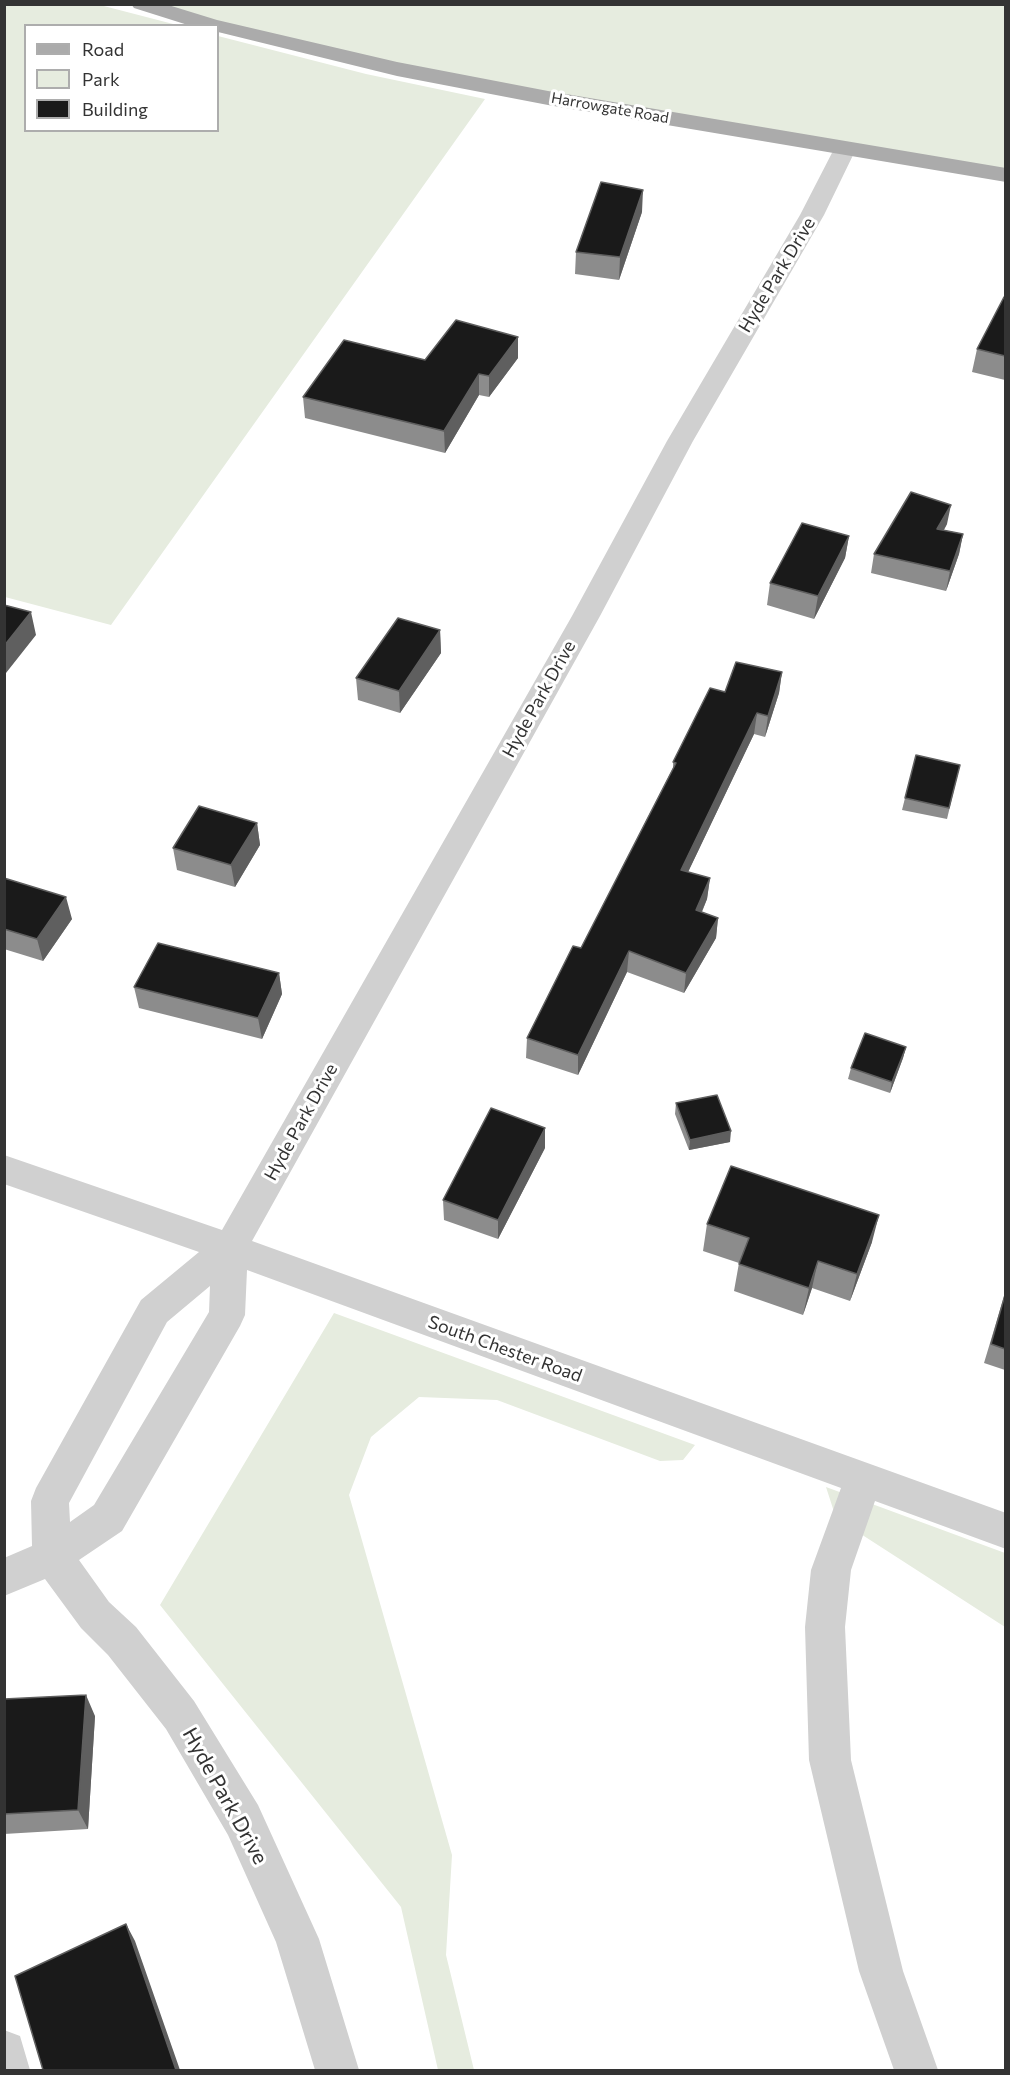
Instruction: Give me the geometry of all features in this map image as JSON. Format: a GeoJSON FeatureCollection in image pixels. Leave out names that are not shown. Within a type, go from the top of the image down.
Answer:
{"type":"FeatureCollection","features":[{"type":"Feature","properties":{"kind":"main road","name":"Harrowgate Road"},"geometry":{"type":"LineString","coordinates":[[141,4],[209,24]]}},
{"type":"Feature","properties":{"kind":"main road","name":"Harrowgate Road"},"geometry":{"type":"LineString","coordinates":[[219,27],[397,69],[548,98],[1005,175]]}},
{"type":"Feature","properties":{"kind":"street","name":"Hyde Park Drive"},"geometry":{"type":"LineString","coordinates":[[336,2070],[297,1939],[243,1820],[180,1715],[122,1641],[95,1615],[52,1556],[50,1501],[154,1311],[230,1248],[586,616],[680,441],[812,215],[845,149]]}},
{"type":"Feature","properties":{"kind":"street","name":"South Chester Road"},"geometry":{"type":"LineString","coordinates":[[4,1169],[230,1248],[1005,1531]]}},
{"type":"Feature","properties":{"kind":"street","name":"Hyde Park Drive"},"geometry":{"type":"LineString","coordinates":[[4,1578],[52,1556],[108,1518],[228,1315],[230,1248]]}},
{"type":"Feature","properties":{"kind":"street"},"geometry":{"type":"LineString","coordinates":[[863,1479],[831,1570],[825,1627],[830,1760],[881,1971],[916,2070]]}},
{"type":"Feature","properties":{"kind":"street"},"geometry":{"type":"LineString","coordinates":[[4,2052],[8,2070]]}},
{"type":"Feature","properties":{"kind":"green space"},"geometry":{"type":"Polygon","coordinates":[[[4,5],[100,5],[173,24],[24,24],[24,132],[219,132],[219,36],[366,74],[485,99],[111,625],[5,597],[4,5]]]}},
{"type":"Feature","properties":{"kind":"green space"},"geometry":{"type":"Polygon","coordinates":[[[144,5],[1005,5],[1005,174],[548,98],[243,33],[219,26],[219,24],[211,24],[144,5]]]}},
{"type":"Feature","properties":{"kind":"green space"},"geometry":{"type":"Polygon","coordinates":[[[334,1313],[695,1445],[683,1460],[660,1461],[497,1400],[419,1397],[371,1437],[349,1495],[452,1855],[446,1955],[474,2070],[438,2070],[401,1907],[160,1605],[334,1313]]]}},
{"type":"Feature","properties":{"kind":"green space"},"geometry":{"type":"Polygon","coordinates":[[[826,1487],[1005,1553],[1005,1627],[836,1518],[826,1487]]]}},
{"type":"Feature","properties":{"kind":"building"},"geometry":{"type":"Polygon","coordinates":[[[601,182],[643,190],[620,257],[576,252],[601,182]]]}},
{"type":"Feature","properties":{"kind":"building"},"geometry":{"type":"Polygon","coordinates":[[[1005,297],[1005,356],[977,349],[1005,297]]]}},
{"type":"Feature","properties":{"kind":"building"},"geometry":{"type":"Polygon","coordinates":[[[456,320],[518,337],[489,376],[479,374],[444,431],[303,397],[344,340],[425,360],[456,320]]]}},
{"type":"Feature","properties":{"kind":"building"},"geometry":{"type":"Polygon","coordinates":[[[911,492],[951,505],[937,529],[963,534],[950,571],[874,554],[911,492]]]}},
{"type":"Feature","properties":{"kind":"building"},"geometry":{"type":"Polygon","coordinates":[[[802,523],[849,536],[818,596],[770,583],[802,523]]]}},
{"type":"Feature","properties":{"kind":"building"},"geometry":{"type":"Polygon","coordinates":[[[4,605],[31,612],[4,646],[4,605]]]}},
{"type":"Feature","properties":{"kind":"building"},"geometry":{"type":"Polygon","coordinates":[[[398,618],[440,630],[399,691],[356,678],[398,618]]]}},
{"type":"Feature","properties":{"kind":"building"},"geometry":{"type":"Polygon","coordinates":[[[736,662],[782,672],[768,716],[757,713],[681,870],[710,878],[696,910],[718,918],[686,973],[629,951],[578,1055],[527,1038],[573,946],[581,948],[676,763],[673,762],[710,688],[725,692],[736,662]]]}},
{"type":"Feature","properties":{"kind":"building"},"geometry":{"type":"Polygon","coordinates":[[[916,755],[960,765],[949,808],[905,798],[916,755]]]}},
{"type":"Feature","properties":{"kind":"building"},"geometry":{"type":"Polygon","coordinates":[[[199,806],[257,823],[231,865],[173,848],[199,806]]]}},
{"type":"Feature","properties":{"kind":"building"},"geometry":{"type":"Polygon","coordinates":[[[4,878],[66,897],[37,939],[4,929],[4,878]]]}},
{"type":"Feature","properties":{"kind":"building"},"geometry":{"type":"Polygon","coordinates":[[[158,943],[279,973],[258,1018],[134,987],[158,943]]]}},
{"type":"Feature","properties":{"kind":"building"},"geometry":{"type":"Polygon","coordinates":[[[865,1033],[906,1047],[892,1082],[851,1068],[865,1033]]]}},
{"type":"Feature","properties":{"kind":"building"},"geometry":{"type":"Polygon","coordinates":[[[717,1095],[731,1131],[690,1140],[676,1103],[717,1095]]]}},
{"type":"Feature","properties":{"kind":"building"},"geometry":{"type":"Polygon","coordinates":[[[491,1108],[545,1128],[498,1220],[443,1200],[491,1108]]]}},
{"type":"Feature","properties":{"kind":"building"},"geometry":{"type":"Polygon","coordinates":[[[731,1166],[879,1215],[857,1274],[818,1261],[809,1288],[739,1264],[749,1238],[707,1224],[731,1166]]]}},
{"type":"Feature","properties":{"kind":"building"},"geometry":{"type":"Polygon","coordinates":[[[1005,1295],[1005,1349],[991,1344],[1005,1295]]]}},
{"type":"Feature","properties":{"kind":"building"},"geometry":{"type":"Polygon","coordinates":[[[86,1695],[78,1810],[4,1814],[4,1699],[86,1695]]]}},
{"type":"Feature","properties":{"kind":"building"},"geometry":{"type":"Polygon","coordinates":[[[126,1924],[176,2070],[43,2070],[15,1976],[126,1924]]]}}]}
